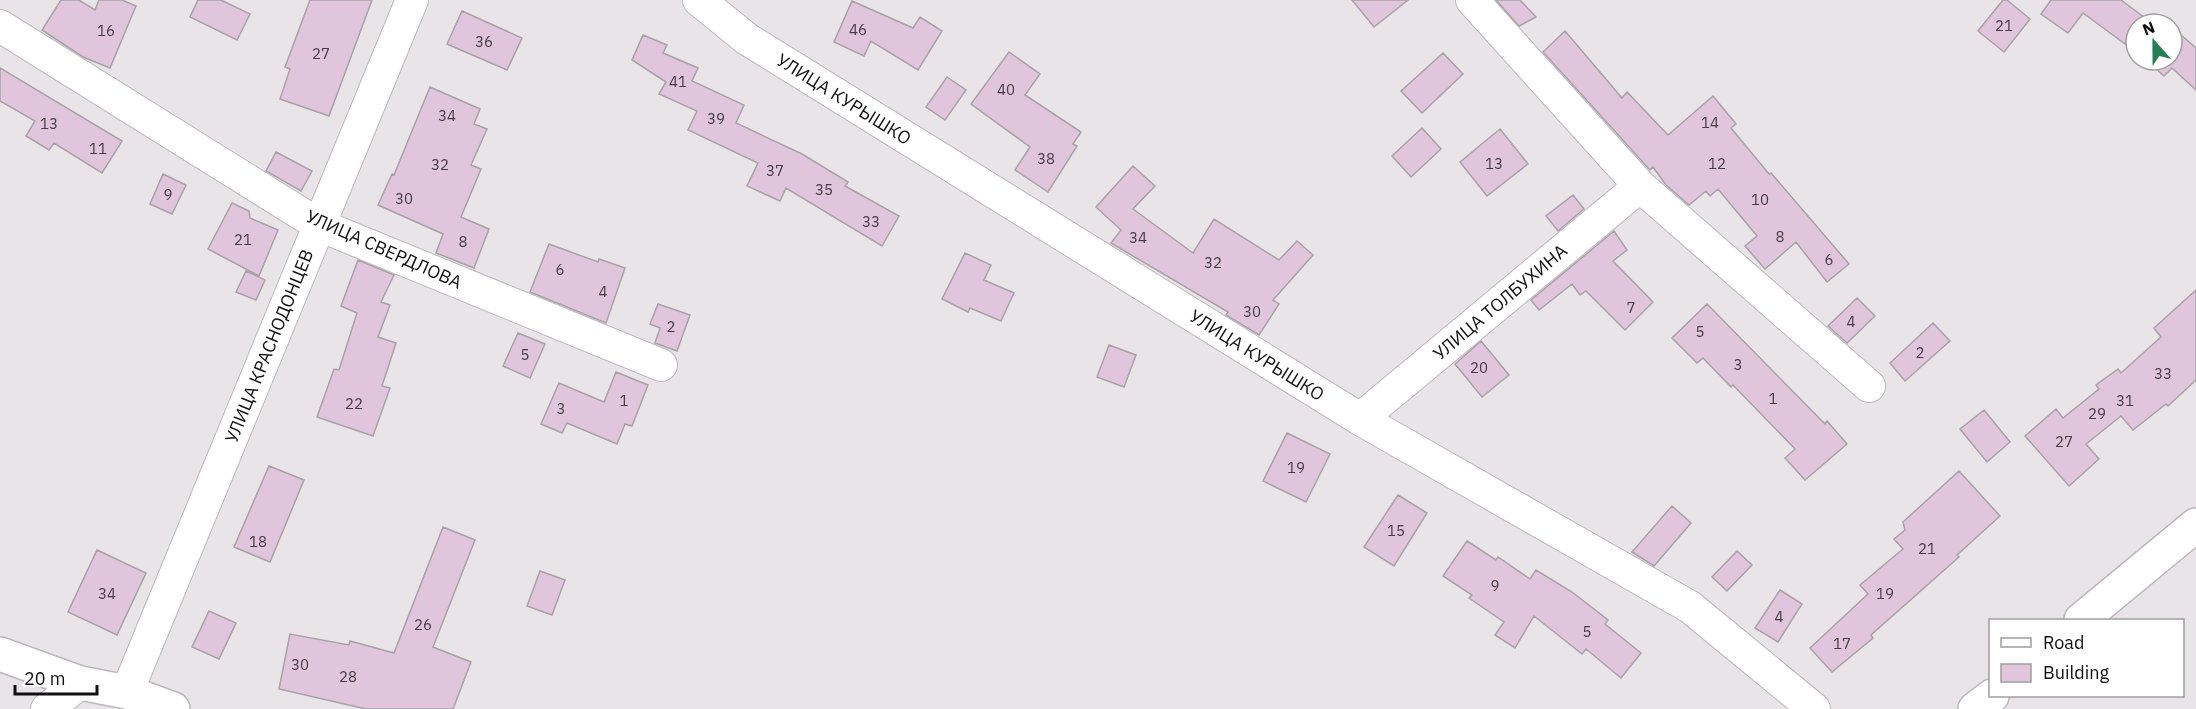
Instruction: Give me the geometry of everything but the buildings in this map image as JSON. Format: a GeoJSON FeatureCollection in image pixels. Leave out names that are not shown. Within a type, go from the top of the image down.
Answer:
{"type":"FeatureCollection","features":[{"type":"Feature","properties":{"kind":"street","name":"УЛИЦА КРАСНОДОНЦЕВ"},"geometry":{"type":"LineString","coordinates":[[127,692],[412,0]]}},
{"type":"Feature","properties":{"kind":"street","name":"УЛИЦА КУРЫШКО"},"geometry":{"type":"LineString","coordinates":[[699,0],[747,39],[1360,419],[1690,606],[1814,709]]}},
{"type":"Feature","properties":{"kind":"street"},"geometry":{"type":"LineString","coordinates":[[1472,0],[1640,186],[1869,386]]}},
{"type":"Feature","properties":{"kind":"street","name":"УЛИЦА СВЕРДЛОВА"},"geometry":{"type":"LineString","coordinates":[[0,26],[320,225],[661,365]]}},
{"type":"Feature","properties":{"kind":"street","name":"УЛИЦА ТОЛБУХИНА"},"geometry":{"type":"LineString","coordinates":[[1360,419],[1640,186]]}},
{"type":"Feature","properties":{"kind":"street"},"geometry":{"type":"LineString","coordinates":[[2083,619],[2196,525]]}},
{"type":"Feature","properties":{"kind":"street"},"geometry":{"type":"LineString","coordinates":[[0,654],[80,683],[127,692],[173,709]]}},
{"type":"Feature","properties":{"kind":"street"},"geometry":{"type":"LineString","coordinates":[[47,709],[80,683]]}},
{"type":"Feature","properties":{"kind":"street"},"geometry":{"type":"LineString","coordinates":[[1976,709],[1991,697]]}}]}
